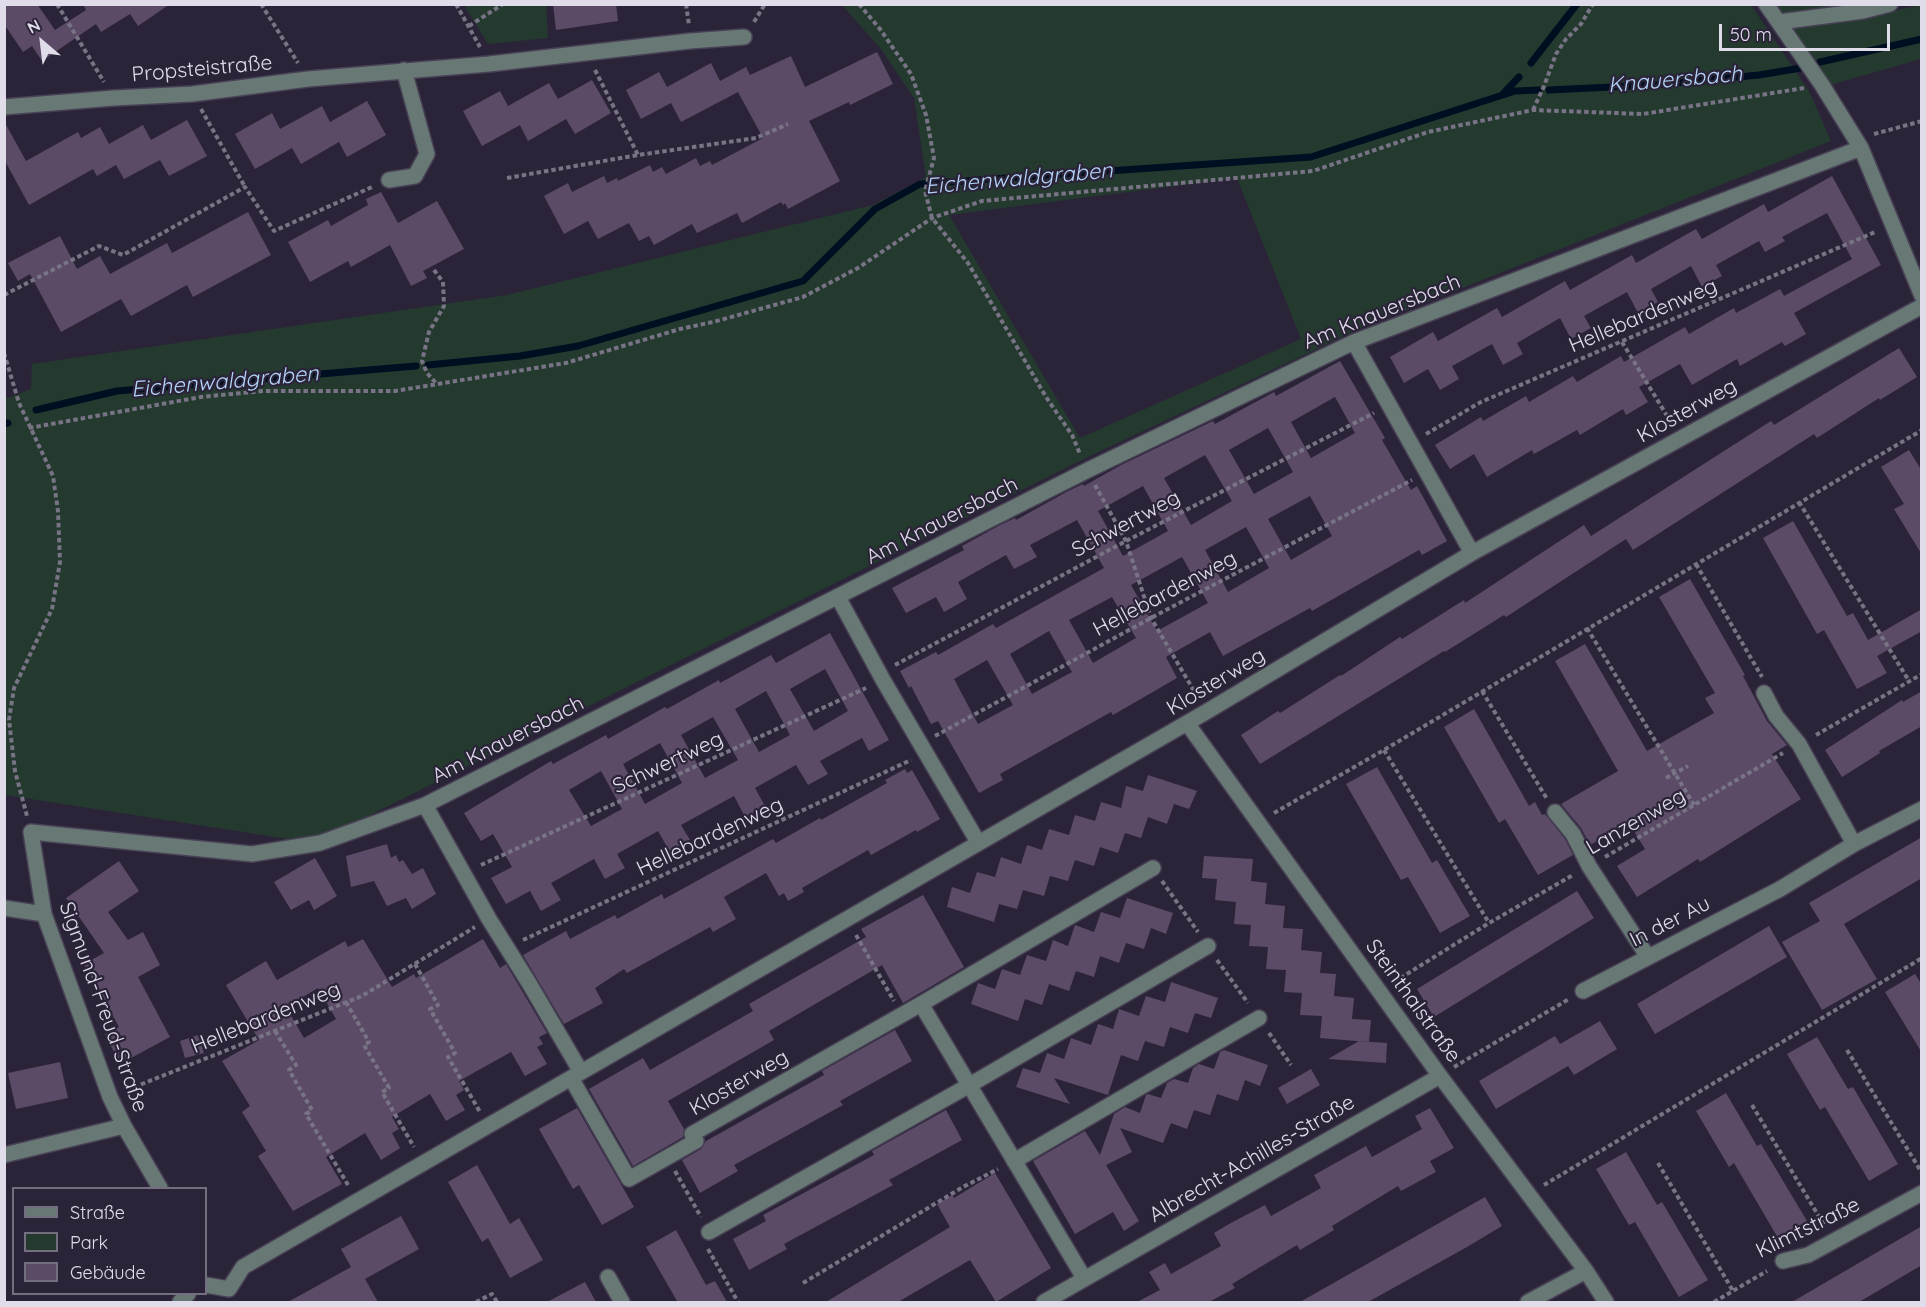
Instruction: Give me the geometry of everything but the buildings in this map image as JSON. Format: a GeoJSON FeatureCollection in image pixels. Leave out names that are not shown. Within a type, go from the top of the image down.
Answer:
{"type":"FeatureCollection","features":[{"type":"Feature","properties":{"kind":"street"},"geometry":{"type":"LineString","coordinates":[[1766,4],[1822,85],[1861,148],[1922,296]]}},
{"type":"Feature","properties":{"kind":"street"},"geometry":{"type":"LineString","coordinates":[[1779,22],[1863,11],[1890,4]]}},
{"type":"Feature","properties":{"kind":"street","name":"Propsteistraße"},"geometry":{"type":"LineString","coordinates":[[4,107],[192,94],[308,79],[744,37]]}},
{"type":"Feature","properties":{"kind":"street"},"geometry":{"type":"LineString","coordinates":[[389,180],[415,176],[427,154],[404,70]]}},
{"type":"Feature","properties":{"kind":"street","name":"Am Knauersbach"},"geometry":{"type":"LineString","coordinates":[[31,832],[252,854],[320,843],[425,805],[1088,470],[1354,342],[1861,148]]}},
{"type":"Feature","properties":{"kind":"street","name":"Klosterweg"},"geometry":{"type":"LineString","coordinates":[[207,1286],[230,1296],[243,1267],[1206,712],[1472,553],[1922,306]]}},
{"type":"Feature","properties":{"kind":"street"},"geometry":{"type":"LineString","coordinates":[[1354,342],[1472,553]]}},
{"type":"Feature","properties":{"kind":"street"},"geometry":{"type":"LineString","coordinates":[[838,597],[978,842]]}},
{"type":"Feature","properties":{"kind":"street"},"geometry":{"type":"LineString","coordinates":[[1764,693],[1776,716],[1799,744],[1854,844]]}},
{"type":"Feature","properties":{"kind":"street","name":"Steinthalstraße"},"geometry":{"type":"LineString","coordinates":[[1187,723],[1440,1076],[1586,1271],[1606,1302]]}},
{"type":"Feature","properties":{"kind":"street","name":"Klosterweg"},"geometry":{"type":"LineString","coordinates":[[425,805],[489,919],[529,983],[629,1179],[696,1141],[692,1134],[921,1004]]}},
{"type":"Feature","properties":{"kind":"street","name":"In der Au"},"geometry":{"type":"LineString","coordinates":[[1583,991],[1780,889],[1854,844],[1922,809]]}},
{"type":"Feature","properties":{"kind":"street"},"geometry":{"type":"LineString","coordinates":[[1555,812],[1574,834],[1589,866],[1648,957]]}},
{"type":"Feature","properties":{"kind":"street","name":"Sigmund-Freud-Straße"},"geometry":{"type":"LineString","coordinates":[[31,832],[44,914],[110,1097],[159,1187]]}},
{"type":"Feature","properties":{"kind":"street"},"geometry":{"type":"LineString","coordinates":[[1084,1278],[921,1004],[1154,868]]}},
{"type":"Feature","properties":{"kind":"street"},"geometry":{"type":"LineString","coordinates":[[4,908],[44,914]]}},
{"type":"Feature","properties":{"kind":"street"},"geometry":{"type":"LineString","coordinates":[[709,1232],[968,1086],[1208,946]]}},
{"type":"Feature","properties":{"kind":"street"},"geometry":{"type":"LineString","coordinates":[[1014,1161],[1259,1018]]}},
{"type":"Feature","properties":{"kind":"street","name":"Albrecht-Achilles-Straße"},"geometry":{"type":"LineString","coordinates":[[1044,1302],[1440,1076]]}},
{"type":"Feature","properties":{"kind":"street"},"geometry":{"type":"LineString","coordinates":[[4,1155],[124,1126]]}},
{"type":"Feature","properties":{"kind":"street","name":"Klimtstraße"},"geometry":{"type":"LineString","coordinates":[[1783,1261],[1808,1255],[1922,1193]]}},
{"type":"Feature","properties":{"kind":"street"},"geometry":{"type":"LineString","coordinates":[[1528,1302],[1586,1271]]}},
{"type":"Feature","properties":{"kind":"street"},"geometry":{"type":"LineString","coordinates":[[608,1277],[622,1302]]}},
{"type":"Feature","properties":{"kind":"path"},"geometry":{"type":"LineString","coordinates":[[57,4],[114,98]]}},
{"type":"Feature","properties":{"kind":"path"},"geometry":{"type":"LineString","coordinates":[[261,4],[308,79]]}},
{"type":"Feature","properties":{"kind":"path"},"geometry":{"type":"LineString","coordinates":[[456,4],[489,63]]}},
{"type":"Feature","properties":{"kind":"path"},"geometry":{"type":"LineString","coordinates":[[469,26],[503,4]]}},
{"type":"Feature","properties":{"kind":"path"},"geometry":{"type":"LineString","coordinates":[[859,4],[880,29],[911,74],[926,115],[934,158],[925,191],[932,218],[968,263],[1046,397],[1072,435],[1126,541],[1151,618],[1206,712]]}},
{"type":"Feature","properties":{"kind":"path"},"geometry":{"type":"LineString","coordinates":[[1533,110],[1556,54],[1566,39],[1581,24],[1593,4]]}},
{"type":"Feature","properties":{"kind":"path"},"geometry":{"type":"LineString","coordinates":[[586,53],[638,155]]}},
{"type":"Feature","properties":{"kind":"path"},"geometry":{"type":"LineString","coordinates":[[29,428],[201,397],[263,391],[395,391],[567,363],[680,329],[803,297],[858,268],[932,218],[982,201],[1313,171],[1428,132],[1533,110],[1643,114],[1822,85]]}},
{"type":"Feature","properties":{"kind":"path"},"geometry":{"type":"LineString","coordinates":[[192,94],[245,187],[274,231],[389,180]]}},
{"type":"Feature","properties":{"kind":"path"},"geometry":{"type":"LineString","coordinates":[[1861,148],[1872,134],[1922,121]]}},
{"type":"Feature","properties":{"kind":"path"},"geometry":{"type":"LineString","coordinates":[[507,178],[638,155],[756,138],[788,124]]}},
{"type":"Feature","properties":{"kind":"path"},"geometry":{"type":"LineString","coordinates":[[4,295],[99,246],[123,255],[245,187]]}},
{"type":"Feature","properties":{"kind":"path","name":"Hellebardenweg"},"geometry":{"type":"LineString","coordinates":[[1410,443],[1481,402],[1893,224]]}},
{"type":"Feature","properties":{"kind":"path"},"geometry":{"type":"LineString","coordinates":[[434,270],[443,282],[444,306],[429,332],[422,360],[427,373],[436,383]]}},
{"type":"Feature","properties":{"kind":"path"},"geometry":{"type":"LineString","coordinates":[[1622,342],[1681,438]]}},
{"type":"Feature","properties":{"kind":"path"},"geometry":{"type":"LineString","coordinates":[[4,353],[19,403],[53,476],[58,512],[60,562],[52,609],[14,688],[9,720],[15,771],[31,832]]}},
{"type":"Feature","properties":{"kind":"path","name":"Schwertweg"},"geometry":{"type":"LineString","coordinates":[[464,873],[882,676],[1126,541],[1388,406]]}},
{"type":"Feature","properties":{"kind":"path"},"geometry":{"type":"LineString","coordinates":[[1259,821],[1384,750],[1922,430]]}},
{"type":"Feature","properties":{"kind":"path","name":"Hellebardenweg"},"geometry":{"type":"LineString","coordinates":[[506,947],[923,749],[1151,618],[1426,472]]}},
{"type":"Feature","properties":{"kind":"path"},"geometry":{"type":"LineString","coordinates":[[1799,502],[1909,681]]}},
{"type":"Feature","properties":{"kind":"path"},"geometry":{"type":"LineString","coordinates":[[1696,564],[1767,685],[1764,693]]}},
{"type":"Feature","properties":{"kind":"path"},"geometry":{"type":"LineString","coordinates":[[1587,628],[1694,805]]}},
{"type":"Feature","properties":{"kind":"path","name":"Lanzenweg"},"geometry":{"type":"LineString","coordinates":[[1380,991],[1489,923],[1922,674]]}},
{"type":"Feature","properties":{"kind":"path"},"geometry":{"type":"LineString","coordinates":[[1482,691],[1555,812]]}},
{"type":"Feature","properties":{"kind":"path"},"geometry":{"type":"LineString","coordinates":[[1384,750],[1489,923]]}},
{"type":"Feature","properties":{"kind":"path"},"geometry":{"type":"LineString","coordinates":[[1666,778],[1688,766]]}},
{"type":"Feature","properties":{"kind":"path"},"geometry":{"type":"LineString","coordinates":[[1154,868],[1291,1065]]}},
{"type":"Feature","properties":{"kind":"path","name":"Hellebardenweg"},"geometry":{"type":"LineString","coordinates":[[110,1097],[362,996],[489,919]]}},
{"type":"Feature","properties":{"kind":"path"},"geometry":{"type":"LineString","coordinates":[[847,919],[902,1015]]}},
{"type":"Feature","properties":{"kind":"path"},"geometry":{"type":"LineString","coordinates":[[1528,1194],[1922,958]]}},
{"type":"Feature","properties":{"kind":"path"},"geometry":{"type":"LineString","coordinates":[[415,964],[438,1005],[430,1009],[455,1053],[448,1057],[488,1125]]}},
{"type":"Feature","properties":{"kind":"path"},"geometry":{"type":"LineString","coordinates":[[1440,1076],[1583,991]]}},
{"type":"Feature","properties":{"kind":"path"},"geometry":{"type":"LineString","coordinates":[[346,1002],[369,1042],[364,1045],[389,1088],[382,1092],[423,1163]]}},
{"type":"Feature","properties":{"kind":"path"},"geometry":{"type":"LineString","coordinates":[[275,1030],[296,1065],[289,1070],[312,1110],[306,1114],[358,1200]]}},
{"type":"Feature","properties":{"kind":"path"},"geometry":{"type":"LineString","coordinates":[[1847,1050],[1922,1173]]}},
{"type":"Feature","properties":{"kind":"path"},"geometry":{"type":"LineString","coordinates":[[1752,1105],[1834,1241]]}},
{"type":"Feature","properties":{"kind":"path"},"geometry":{"type":"LineString","coordinates":[[668,1158],[714,1239],[705,1244],[738,1302]]}},
{"type":"Feature","properties":{"kind":"path"},"geometry":{"type":"LineString","coordinates":[[803,1283],[963,1186],[1014,1161]]}},
{"type":"Feature","properties":{"kind":"path"},"geometry":{"type":"LineString","coordinates":[[1658,1162],[1733,1291]]}},
{"type":"Feature","properties":{"kind":"path","name":"Klimtstraße"},"geometry":{"type":"LineString","coordinates":[[1714,1302],[1783,1261]]}},
{"type":"Feature","properties":{"kind":"path"},"geometry":{"type":"LineString","coordinates":[[476,1302],[492,1294],[497,1302]]}},
{"type":"Feature","properties":{"kind":"green space"},"geometry":{"type":"Polygon","coordinates":[[[464,5],[546,5],[548,38],[488,44],[464,5]]]}},
{"type":"Feature","properties":{"kind":"green space"},"geometry":{"type":"Polygon","coordinates":[[[842,5],[1751,5],[1810,93],[1831,141],[1357,330],[1090,456],[314,843],[5,795],[5,399],[31,389],[32,364],[507,295],[873,205],[926,177],[914,98],[881,49],[842,5]],[[1237,178],[949,215],[1080,438],[1301,339],[1237,178]]]}},
{"type":"Feature","properties":{"kind":"green space"},"geometry":{"type":"Polygon","coordinates":[[[1775,5],[1851,5],[1855,19],[1921,5],[1921,59],[1830,85],[1775,5]]]}},
{"type":"Feature","properties":{"kind":"waterway","name":"Eichenwaldgraben"},"geometry":{"type":"LineString","coordinates":[[1531,63],[1577,4]]}},
{"type":"Feature","properties":{"kind":"waterway","name":"Knauersbach"},"geometry":{"type":"LineString","coordinates":[[1820,62],[1922,39]]}},
{"type":"Feature","properties":{"kind":"waterway","name":"Knauersbach"},"geometry":{"type":"LineString","coordinates":[[1549,90],[1654,85],[1759,75],[1801,68]]}},
{"type":"Feature","properties":{"kind":"waterway","name":"Eichenwaldgraben"},"geometry":{"type":"LineString","coordinates":[[1502,95],[1519,77]]}},
{"type":"Feature","properties":{"kind":"waterway","name":"Eichenwaldgraben"},"geometry":{"type":"LineString","coordinates":[[428,365],[520,356],[578,346],[803,281],[875,209],[920,184],[1311,157],[1515,91],[1538,90]]}},
{"type":"Feature","properties":{"kind":"waterway","name":"Eichenwaldgraben"},"geometry":{"type":"LineString","coordinates":[[36,410],[117,391],[416,366]]}},
{"type":"Feature","properties":{"kind":"waterway","name":"Eichenwaldgraben"},"geometry":{"type":"LineString","coordinates":[[4,424],[8,423]]}}]}
